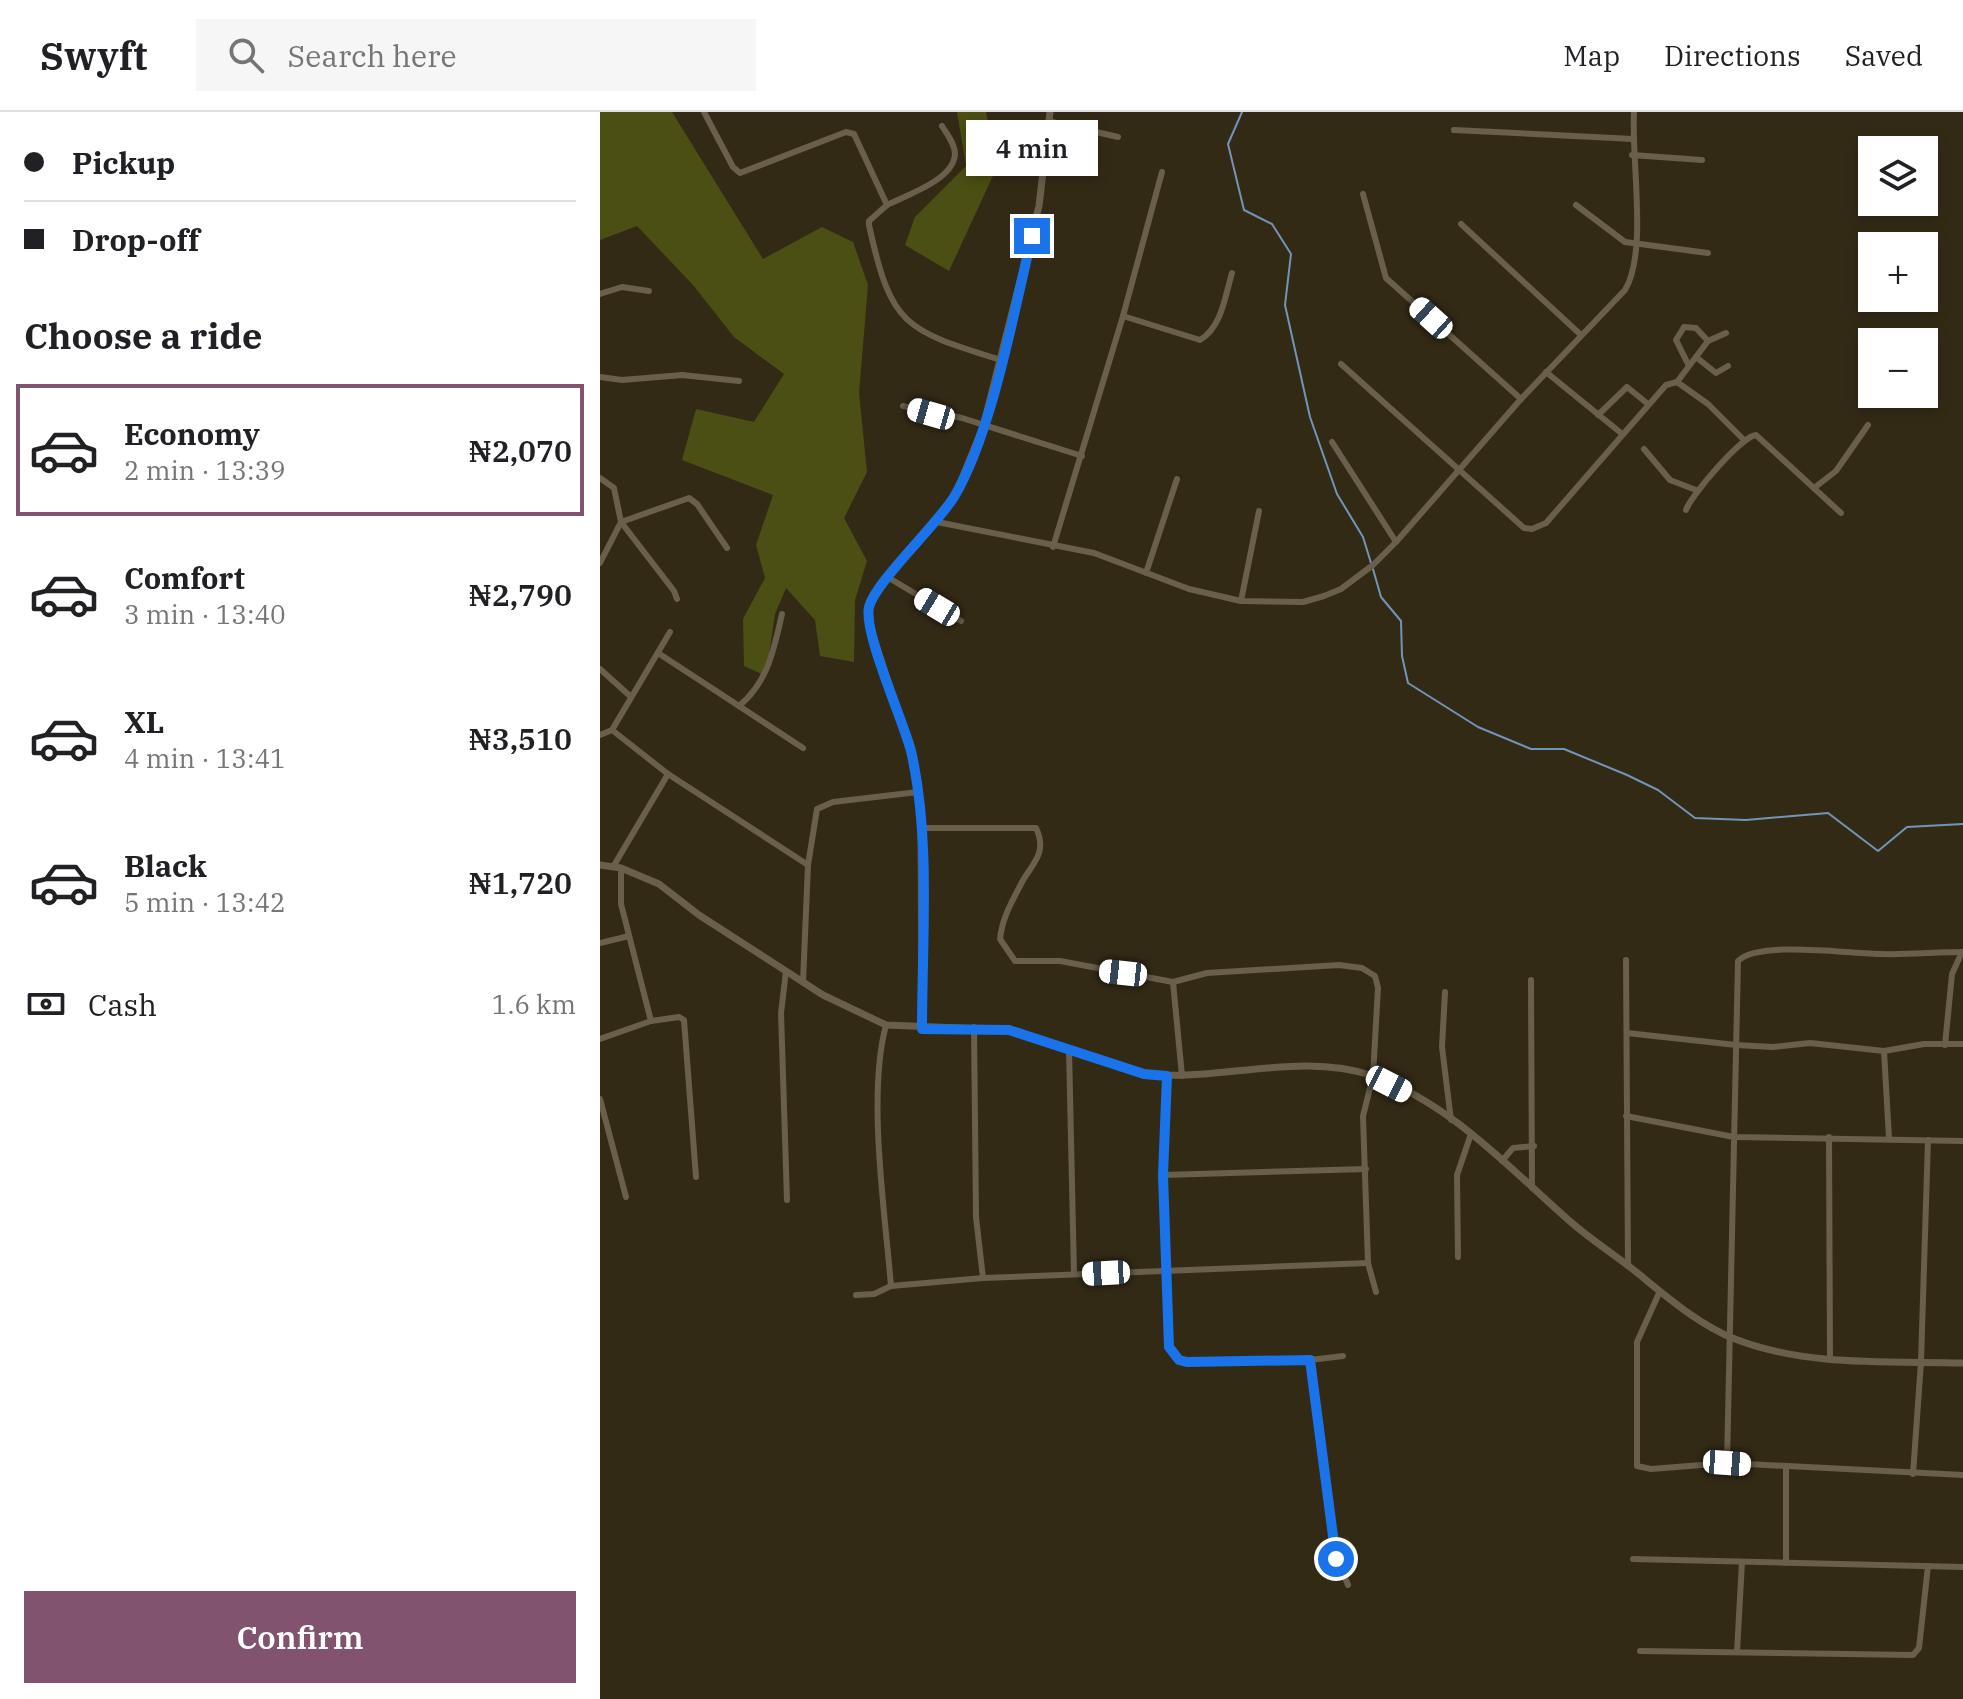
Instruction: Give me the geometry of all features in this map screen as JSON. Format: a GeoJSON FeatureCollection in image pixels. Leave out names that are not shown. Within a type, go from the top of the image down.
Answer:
{"type":"FeatureCollection","features":[{"type":"Feature","properties":{"kind":"street"},"geometry":{"type":"LineString","coordinates":[[704,112],[733,167],[740,173],[846,132],[854,134],[887,205]]}},
{"type":"Feature","properties":{"kind":"street"},"geometry":{"type":"LineString","coordinates":[[937,522],[1094,553],[1189,589],[1241,601],[1303,602],[1341,589],[1396,542],[1521,399],[1625,290],[1633,271],[1637,244],[1632,155],[1634,112]]}},
{"type":"Feature","properties":{"kind":"street"},"geometry":{"type":"LineString","coordinates":[[922,1029],[918,792],[910,750],[869,620],[874,597],[937,522],[962,482],[983,427],[1039,206],[1049,116],[1118,137]]}},
{"type":"Feature","properties":{"kind":"street"},"geometry":{"type":"LineString","coordinates":[[942,126],[954,145],[951,167],[930,183],[887,205],[869,221],[869,225],[893,306],[939,340],[1001,360]]}},
{"type":"Feature","properties":{"kind":"street"},"geometry":{"type":"LineString","coordinates":[[1454,130],[1633,139]]}},
{"type":"Feature","properties":{"kind":"street"},"geometry":{"type":"LineString","coordinates":[[1632,155],[1702,160]]}},
{"type":"Feature","properties":{"kind":"street"},"geometry":{"type":"LineString","coordinates":[[1053,547],[1123,316],[1162,172]]}},
{"type":"Feature","properties":{"kind":"street"},"geometry":{"type":"LineString","coordinates":[[1363,194],[1386,278],[1521,399]]}},
{"type":"Feature","properties":{"kind":"street"},"geometry":{"type":"LineString","coordinates":[[1576,205],[1615,236],[1637,244],[1708,253]]}},
{"type":"Feature","properties":{"kind":"street"},"geometry":{"type":"LineString","coordinates":[[1461,224],[1581,335]]}},
{"type":"Feature","properties":{"kind":"street"},"geometry":{"type":"LineString","coordinates":[[1123,316],[1200,340],[1212,331],[1232,273]]}},
{"type":"Feature","properties":{"kind":"street"},"geometry":{"type":"LineString","coordinates":[[600,294],[622,287],[649,291]]}},
{"type":"Feature","properties":{"kind":"street"},"geometry":{"type":"LineString","coordinates":[[1688,364],[1676,340],[1684,327],[1696,328],[1708,341]]}},
{"type":"Feature","properties":{"kind":"street"},"geometry":{"type":"LineString","coordinates":[[1341,364],[1524,528],[1532,529],[1546,523],[1621,433],[1666,385],[1677,382],[1708,341],[1726,333]]}},
{"type":"Feature","properties":{"kind":"street"},"geometry":{"type":"LineString","coordinates":[[1696,357],[1716,373],[1728,366]]}},
{"type":"Feature","properties":{"kind":"street"},"geometry":{"type":"LineString","coordinates":[[1546,372],[1621,433]]}},
{"type":"Feature","properties":{"kind":"street"},"geometry":{"type":"LineString","coordinates":[[600,377],[622,380],[682,375],[739,381]]}},
{"type":"Feature","properties":{"kind":"street"},"geometry":{"type":"LineString","coordinates":[[1677,382],[1708,404],[1743,439]]}},
{"type":"Feature","properties":{"kind":"street"},"geometry":{"type":"LineString","coordinates":[[1598,415],[1627,387],[1648,404]]}},
{"type":"Feature","properties":{"kind":"street"},"geometry":{"type":"LineString","coordinates":[[903,406],[962,418],[1082,456]]}},
{"type":"Feature","properties":{"kind":"street"},"geometry":{"type":"LineString","coordinates":[[1814,488],[1836,471],[1868,425]]}},
{"type":"Feature","properties":{"kind":"street"},"geometry":{"type":"LineString","coordinates":[[1686,510],[1696,490],[1722,467],[1743,439],[1759,436],[1841,513]]}},
{"type":"Feature","properties":{"kind":"street"},"geometry":{"type":"LineString","coordinates":[[1332,442],[1396,542]]}},
{"type":"Feature","properties":{"kind":"street"},"geometry":{"type":"LineString","coordinates":[[1644,449],[1670,480],[1696,490]]}},
{"type":"Feature","properties":{"kind":"street"},"geometry":{"type":"LineString","coordinates":[[600,478],[614,488],[621,522],[677,599]]}},
{"type":"Feature","properties":{"kind":"street"},"geometry":{"type":"LineString","coordinates":[[1146,573],[1177,479]]}},
{"type":"Feature","properties":{"kind":"street"},"geometry":{"type":"LineString","coordinates":[[600,563],[621,522],[689,498],[697,504],[727,548]]}},
{"type":"Feature","properties":{"kind":"street"},"geometry":{"type":"LineString","coordinates":[[1241,601],[1259,511]]}},
{"type":"Feature","properties":{"kind":"street"},"geometry":{"type":"LineString","coordinates":[[889,578],[961,621]]}},
{"type":"Feature","properties":{"kind":"street"},"geometry":{"type":"LineString","coordinates":[[739,706],[752,694],[771,662],[782,614]]}},
{"type":"Feature","properties":{"kind":"street"},"geometry":{"type":"LineString","coordinates":[[600,735],[612,730],[670,632]]}},
{"type":"Feature","properties":{"kind":"street"},"geometry":{"type":"LineString","coordinates":[[658,653],[803,748]]}},
{"type":"Feature","properties":{"kind":"street"},"geometry":{"type":"LineString","coordinates":[[600,669],[630,696]]}},
{"type":"Feature","properties":{"kind":"street"},"geometry":{"type":"LineString","coordinates":[[612,730],[668,774],[808,865]]}},
{"type":"Feature","properties":{"kind":"street"},"geometry":{"type":"LineString","coordinates":[[651,1021],[621,904],[617,868],[668,774]]}},
{"type":"Feature","properties":{"kind":"street"},"geometry":{"type":"LineString","coordinates":[[803,982],[808,865],[815,812],[820,806],[918,792]]}},
{"type":"Feature","properties":{"kind":"street"},"geometry":{"type":"LineString","coordinates":[[921,828],[1036,828],[1040,837],[1035,862],[1002,923],[1001,944],[1015,961],[1060,961],[1173,982],[1215,972],[1339,965],[1369,971],[1378,988],[1373,1076],[1364,1102],[1368,1263],[1376,1292]]}},
{"type":"Feature","properties":{"kind":"street"},"geometry":{"type":"LineString","coordinates":[[600,865],[659,884],[803,982],[848,1009],[886,1025],[922,1029],[974,1027],[1023,1033],[1144,1074],[1182,1076],[1297,1068],[1373,1076],[1471,1134],[1628,1266],[1732,1338],[1776,1352],[1830,1359],[1963,1363]]}},
{"type":"Feature","properties":{"kind":"street"},"geometry":{"type":"LineString","coordinates":[[600,943],[629,936]]}},
{"type":"Feature","properties":{"kind":"street"},"geometry":{"type":"LineString","coordinates":[[1727,1463],[1732,1338],[1737,968],[1742,957],[1789,949],[1881,954],[1962,952],[1952,974],[1945,1045]]}},
{"type":"Feature","properties":{"kind":"street"},"geometry":{"type":"LineString","coordinates":[[1626,960],[1628,1266]]}},
{"type":"Feature","properties":{"kind":"street"},"geometry":{"type":"LineString","coordinates":[[786,971],[781,1013],[787,1200]]}},
{"type":"Feature","properties":{"kind":"street"},"geometry":{"type":"LineString","coordinates":[[1531,980],[1532,1188]]}},
{"type":"Feature","properties":{"kind":"street"},"geometry":{"type":"LineString","coordinates":[[1173,982],[1182,1076]]}},
{"type":"Feature","properties":{"kind":"street"},"geometry":{"type":"LineString","coordinates":[[1445,992],[1442,1047],[1451,1120]]}},
{"type":"Feature","properties":{"kind":"street"},"geometry":{"type":"LineString","coordinates":[[600,1039],[651,1021],[679,1017],[686,1024],[696,1177]]}},
{"type":"Feature","properties":{"kind":"street"},"geometry":{"type":"LineString","coordinates":[[886,1025],[879,1051],[881,1167],[891,1286]]}},
{"type":"Feature","properties":{"kind":"street"},"geometry":{"type":"LineString","coordinates":[[974,1027],[976,1217],[983,1278]]}},
{"type":"Feature","properties":{"kind":"street"},"geometry":{"type":"LineString","coordinates":[[1627,1033],[1736,1045],[1773,1047],[1810,1043],[1884,1051],[1908,1046],[1963,1044]]}},
{"type":"Feature","properties":{"kind":"street"},"geometry":{"type":"LineString","coordinates":[[1069,1049],[1074,1274]]}},
{"type":"Feature","properties":{"kind":"street"},"geometry":{"type":"LineString","coordinates":[[1884,1051],[1889,1138]]}},
{"type":"Feature","properties":{"kind":"street"},"geometry":{"type":"LineString","coordinates":[[1167,1076],[1163,1175],[1169,1269],[1169,1347],[1179,1360],[1310,1360],[1343,1356]]}},
{"type":"Feature","properties":{"kind":"street"},"geometry":{"type":"LineString","coordinates":[[600,1099],[626,1197]]}},
{"type":"Feature","properties":{"kind":"street"},"geometry":{"type":"LineString","coordinates":[[1626,1116],[1734,1137],[1963,1141]]}},
{"type":"Feature","properties":{"kind":"street"},"geometry":{"type":"LineString","coordinates":[[600,1137],[609,1134]]}},
{"type":"Feature","properties":{"kind":"street"},"geometry":{"type":"LineString","coordinates":[[1458,1257],[1457,1175],[1471,1134]]}},
{"type":"Feature","properties":{"kind":"street"},"geometry":{"type":"LineString","coordinates":[[1829,1137],[1830,1359]]}},
{"type":"Feature","properties":{"kind":"street"},"geometry":{"type":"LineString","coordinates":[[1913,1474],[1921,1362],[1928,1140]]}},
{"type":"Feature","properties":{"kind":"street"},"geometry":{"type":"LineString","coordinates":[[1502,1161],[1519,1145],[1534,1146]]}},
{"type":"Feature","properties":{"kind":"street"},"geometry":{"type":"LineString","coordinates":[[1163,1175],[1366,1169]]}},
{"type":"Feature","properties":{"kind":"street"},"geometry":{"type":"LineString","coordinates":[[856,1295],[874,1294],[891,1286],[983,1278],[1368,1263]]}},
{"type":"Feature","properties":{"kind":"street"},"geometry":{"type":"LineString","coordinates":[[1660,1291],[1637,1342],[1636,1463],[1641,1468],[1727,1463],[1963,1475]]}},
{"type":"Feature","properties":{"kind":"street"},"geometry":{"type":"LineString","coordinates":[[1310,1360],[1334,1551],[1348,1585]]}},
{"type":"Feature","properties":{"kind":"street"},"geometry":{"type":"LineString","coordinates":[[1786,1467],[1786,1563]]}},
{"type":"Feature","properties":{"kind":"street"},"geometry":{"type":"LineString","coordinates":[[1633,1559],[1963,1567]]}},
{"type":"Feature","properties":{"kind":"street"},"geometry":{"type":"LineString","coordinates":[[1737,1652],[1742,1562]]}},
{"type":"Feature","properties":{"kind":"street"},"geometry":{"type":"LineString","coordinates":[[1640,1651],[1913,1655],[1919,1648],[1928,1566]]}},
{"type":"Feature","properties":{"kind":"green space"},"geometry":{"type":"Polygon","coordinates":[[[600,112],[672,112],[763,259],[822,227],[853,242],[868,285],[859,393],[867,472],[844,518],[867,561],[855,600],[854,662],[820,656],[815,620],[786,588],[775,614],[766,676],[744,666],[743,619],[765,578],[756,545],[773,495],[682,460],[696,409],[754,422],[784,374],[734,337],[693,285],[637,226],[600,240],[600,112]]]}},
{"type":"Feature","properties":{"kind":"green space"},"geometry":{"type":"Polygon","coordinates":[[[957,112],[986,112],[997,167],[949,271],[905,245],[915,217],[966,166],[957,112]]]}},
{"type":"Feature","properties":{"kind":"waterway"},"geometry":{"type":"LineString","coordinates":[[1242,112],[1228,144],[1244,210],[1272,224],[1291,254],[1285,305],[1310,417],[1337,494],[1363,537],[1371,563]]}},
{"type":"Feature","properties":{"kind":"waterway"},"geometry":{"type":"LineString","coordinates":[[1373,569],[1381,597],[1401,621],[1402,656],[1408,683],[1478,727],[1531,749],[1564,749],[1627,775],[1658,790],[1695,818],[1746,820],[1828,813],[1878,851],[1907,827],[1963,824]]}},
{"type":"Feature","properties":{"kind":"route"},"geometry":{"type":"LineString","coordinates":[[1032,236],[983,427],[962,482],[937,522],[879,588],[869,607],[871,629],[910,750],[921,807],[922,1029],[974,1027],[1009,1030],[1036,1036],[1144,1074],[1167,1076],[1163,1175],[1169,1269],[1169,1347],[1179,1360],[1187,1362],[1310,1360],[1312,1396],[1324,1457],[1336,1559]]}}]}
